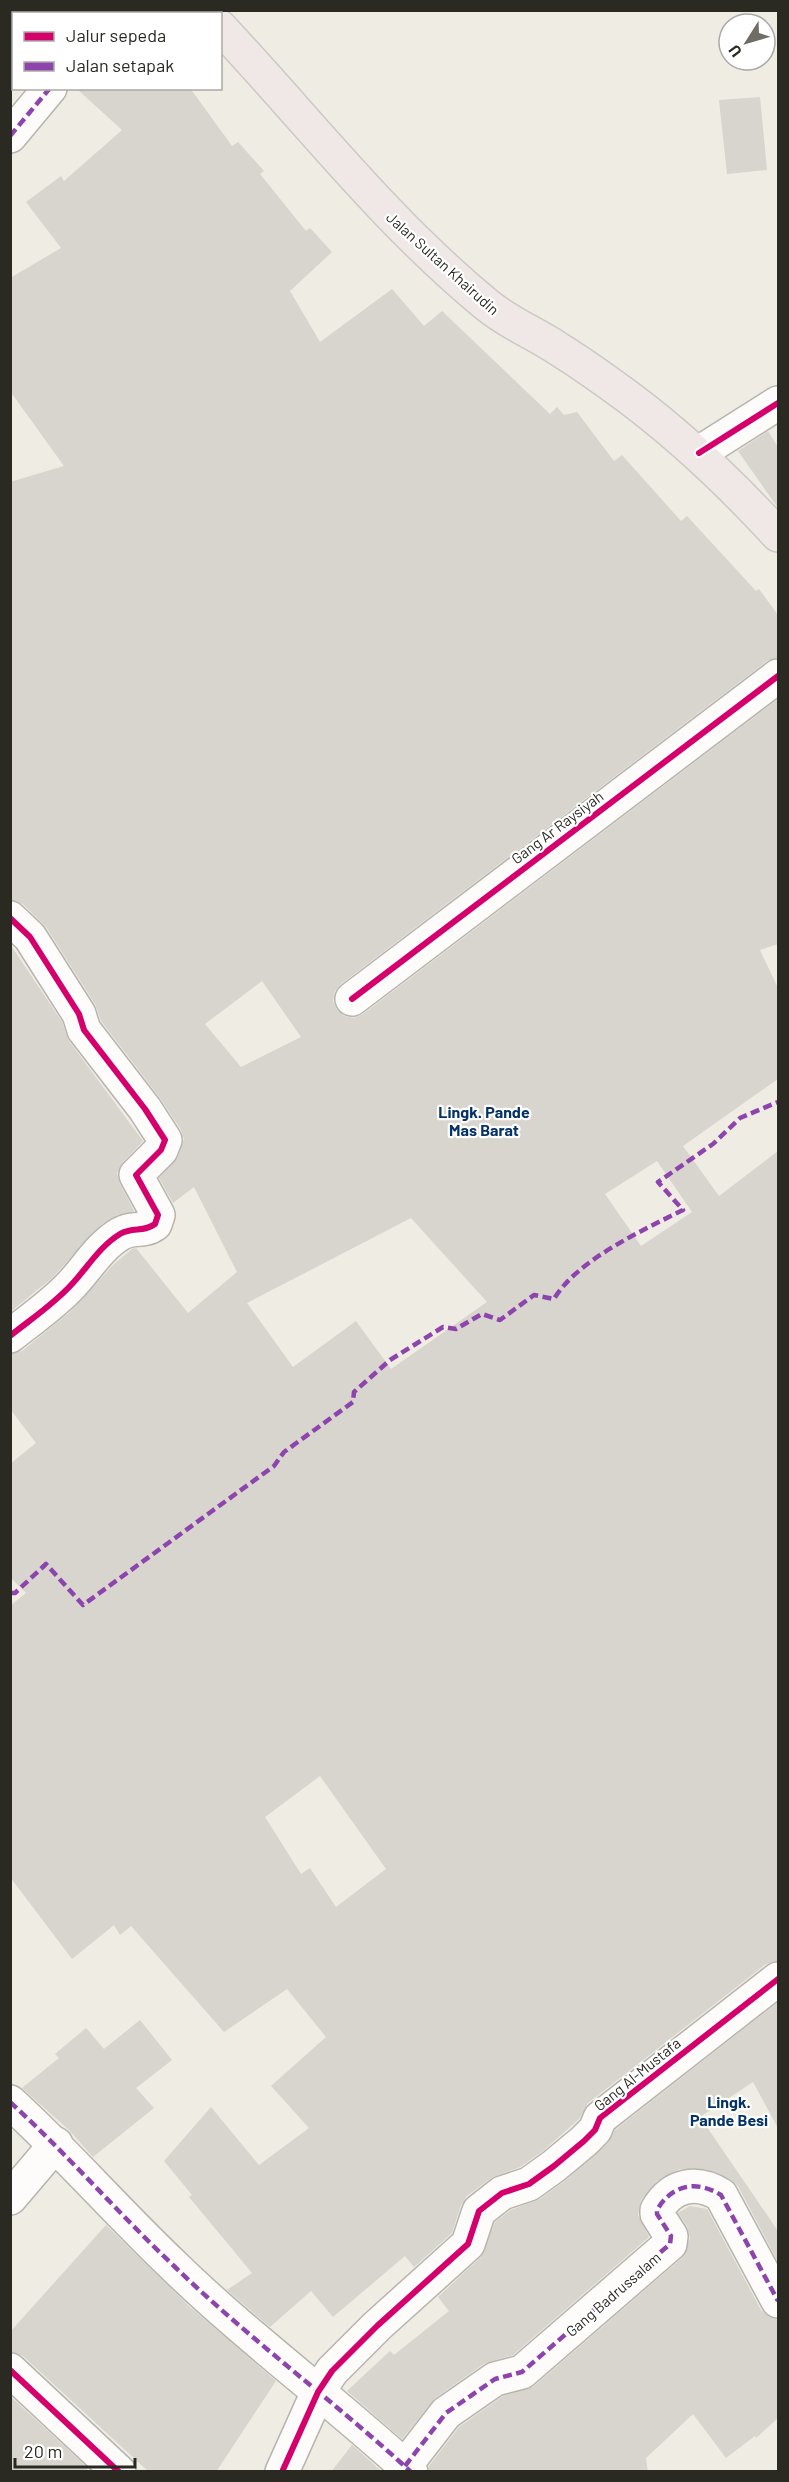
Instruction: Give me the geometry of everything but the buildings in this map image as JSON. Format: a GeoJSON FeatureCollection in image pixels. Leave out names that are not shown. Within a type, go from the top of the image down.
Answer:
{"type":"FeatureCollection","features":[{"type":"Feature","properties":{"kind":"main road","name":"Jalan Sultan Khairudin"},"geometry":{"type":"LineString","coordinates":[[222,29],[366,193],[480,299],[516,325],[556,347],[628,396],[699,453],[778,535]]}},
{"type":"Feature","properties":{"kind":"street"},"geometry":{"type":"LineString","coordinates":[[10,136],[48,90]]}},
{"type":"Feature","properties":{"kind":"street"},"geometry":{"type":"LineString","coordinates":[[699,453],[778,404]]}},
{"type":"Feature","properties":{"kind":"street","name":"Gang Ar Raysiyah"},"geometry":{"type":"LineString","coordinates":[[352,999],[778,676]]}},
{"type":"Feature","properties":{"kind":"street"},"geometry":{"type":"LineString","coordinates":[[10,918],[30,937],[79,1014],[84,1030],[104,1060],[145,1109],[165,1140],[164,1145],[136,1175],[158,1215],[158,1220],[143,1231],[132,1229],[119,1234],[94,1257],[71,1285],[10,1336]]}},
{"type":"Feature","properties":{"kind":"street","name":"Gang Al-Mustafa"},"geometry":{"type":"LineString","coordinates":[[282,2472],[318,2392],[332,2371],[377,2326],[468,2244],[479,2211],[502,2193],[529,2184],[554,2166],[588,2137],[600,2118],[778,1979]]}},
{"type":"Feature","properties":{"kind":"street"},"geometry":{"type":"LineString","coordinates":[[10,2102],[56,2144],[87,2179],[173,2266],[237,2325],[408,2469]]}},
{"type":"Feature","properties":{"kind":"street"},"geometry":{"type":"LineString","coordinates":[[10,2198],[56,2144]]}},
{"type":"Feature","properties":{"kind":"street","name":"Gang Badrussalam"},"geometry":{"type":"LineString","coordinates":[[408,2469],[446,2413],[495,2379],[522,2372],[670,2244],[671,2236],[657,2214],[657,2210],[675,2192],[689,2184],[707,2187],[722,2195],[778,2301]]}},
{"type":"Feature","properties":{"kind":"street"},"geometry":{"type":"LineString","coordinates":[[10,2370],[119,2472]]}},
{"type":"Feature","properties":{"kind":"marked path"},"geometry":{"type":"LineString","coordinates":[[10,136],[48,90]]}},
{"type":"Feature","properties":{"kind":"marked path"},"geometry":{"type":"LineString","coordinates":[[10,1593],[15,1593],[46,1564],[83,1605],[274,1466],[284,1452],[353,1402],[354,1392],[390,1360],[443,1327],[456,1329],[482,1314],[500,1320],[534,1295],[554,1299],[578,1271],[594,1259],[612,1247],[683,1210],[658,1182],[713,1144],[740,1118],[778,1102]]}},
{"type":"Feature","properties":{"kind":"marked path"},"geometry":{"type":"LineString","coordinates":[[10,2102],[203,2293],[411,2472]]}},
{"type":"Feature","properties":{"kind":"marked path"},"geometry":{"type":"LineString","coordinates":[[405,2466],[446,2413],[495,2379],[522,2372],[670,2244],[671,2236],[657,2214],[657,2210],[663,2201],[678,2190],[694,2186],[703,2187],[721,2195],[778,2301]]}},
{"type":"Feature","properties":{"kind":"cycle path"},"geometry":{"type":"LineString","coordinates":[[699,453],[778,403]]}},
{"type":"Feature","properties":{"kind":"cycle path"},"geometry":{"type":"LineString","coordinates":[[352,999],[778,676]]}},
{"type":"Feature","properties":{"kind":"cycle path"},"geometry":{"type":"LineString","coordinates":[[10,918],[30,937],[79,1014],[84,1030],[145,1109],[165,1140],[161,1150],[136,1175],[158,1215],[155,1224],[151,1227],[129,1230],[113,1239],[65,1291],[10,1336]]}},
{"type":"Feature","properties":{"kind":"cycle path"},"geometry":{"type":"LineString","coordinates":[[282,2472],[318,2392],[332,2371],[377,2326],[468,2244],[479,2211],[502,2193],[529,2184],[554,2166],[595,2130],[600,2118],[778,1979]]}},
{"type":"Feature","properties":{"kind":"cycle path"},"geometry":{"type":"LineString","coordinates":[[10,2370],[119,2472]]}},
{"type":"Feature","properties":{"kind":"district","name":"Lingk. Pande Mas Barat"},"geometry":{"type":"Point","coordinates":[484,1120]}},
{"type":"Feature","properties":{"kind":"district","name":"Lingk. Pande Besi"},"geometry":{"type":"Point","coordinates":[729,2110]}}]}
